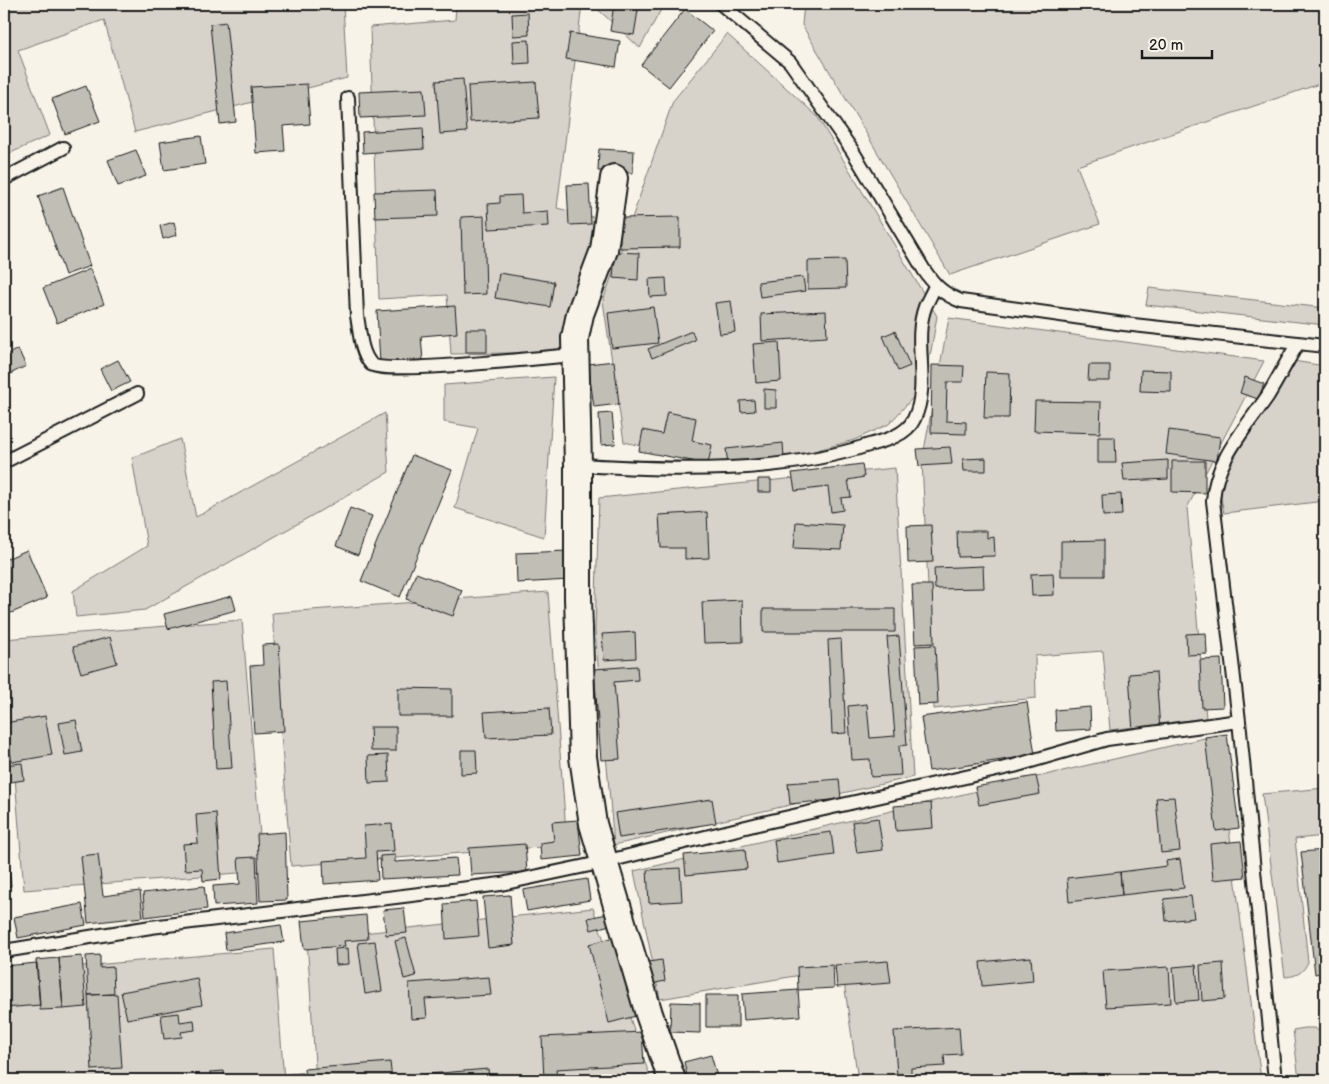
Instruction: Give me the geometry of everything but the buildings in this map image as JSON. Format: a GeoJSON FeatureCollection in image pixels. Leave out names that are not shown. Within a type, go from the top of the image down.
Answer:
{"type":"FeatureCollection","features":[{"type":"Feature","properties":{"kind":"street"},"geometry":{"type":"LineString","coordinates":[[614,178],[604,250],[580,314],[574,355],[578,465],[578,607],[583,757],[593,824],[649,1014],[672,1080]]}},
{"type":"Feature","properties":{"kind":"lane"},"geometry":{"type":"LineString","coordinates":[[721,4],[790,62],[852,150],[936,286],[947,296],[961,301],[1124,324],[1325,346]]}},
{"type":"Feature","properties":{"kind":"lane"},"geometry":{"type":"LineString","coordinates":[[348,98],[357,316],[363,350],[372,364],[379,368],[411,368],[574,355]]}},
{"type":"Feature","properties":{"kind":"lane"},"geometry":{"type":"LineString","coordinates":[[4,179],[63,148]]}},
{"type":"Feature","properties":{"kind":"lane"},"geometry":{"type":"LineString","coordinates":[[578,465],[655,469],[737,468],[849,452],[889,439],[904,431],[913,422],[921,401],[921,332],[925,308],[936,286]]}},
{"type":"Feature","properties":{"kind":"lane"},"geometry":{"type":"LineString","coordinates":[[1275,1080],[1239,721],[1213,501],[1214,485],[1234,444],[1268,395],[1298,344]]}},
{"type":"Feature","properties":{"kind":"lane"},"geometry":{"type":"LineString","coordinates":[[4,462],[137,394]]}},
{"type":"Feature","properties":{"kind":"lane"},"geometry":{"type":"LineString","coordinates":[[4,951],[150,927],[501,884],[604,862],[758,824],[1014,766],[1106,739],[1239,721]]}},
{"type":"Feature","properties":{"kind":"shaded area"},"geometry":{"type":"Polygon","coordinates":[[[4,4],[343,4],[347,78],[135,132],[104,20],[18,50],[50,135],[4,156],[4,4]]]}},
{"type":"Feature","properties":{"kind":"shaded area"},"geometry":{"type":"Polygon","coordinates":[[[456,4],[582,4],[557,208],[600,219],[563,352],[451,354],[447,295],[379,299],[370,27],[455,20],[456,4]]]}},
{"type":"Feature","properties":{"kind":"shaded area"},"geometry":{"type":"Polygon","coordinates":[[[592,4],[664,4],[640,48],[592,4]]]}},
{"type":"Feature","properties":{"kind":"shaded area"},"geometry":{"type":"Polygon","coordinates":[[[804,4],[1325,4],[1325,82],[1077,166],[1100,224],[950,275],[802,25],[804,4]]]}},
{"type":"Feature","properties":{"kind":"shaded area"},"geometry":{"type":"Polygon","coordinates":[[[727,34],[817,116],[937,316],[931,351],[917,393],[889,424],[854,440],[796,456],[716,463],[624,442],[603,301],[673,101],[727,34]]]}},
{"type":"Feature","properties":{"kind":"shaded area"},"geometry":{"type":"Polygon","coordinates":[[[1149,288],[1325,308],[1325,325],[1146,305],[1149,288]]]}},
{"type":"Feature","properties":{"kind":"shaded area"},"geometry":{"type":"Polygon","coordinates":[[[949,318],[1264,361],[1187,508],[1206,718],[1110,730],[1103,651],[1035,656],[1036,698],[934,709],[922,461],[949,318]]]}},
{"type":"Feature","properties":{"kind":"shaded area"},"geometry":{"type":"Polygon","coordinates":[[[1293,361],[1325,366],[1325,501],[1224,513],[1218,483],[1293,361]]]}},
{"type":"Feature","properties":{"kind":"shaded area"},"geometry":{"type":"Polygon","coordinates":[[[554,377],[544,537],[455,508],[478,428],[444,422],[444,385],[554,377]]]}},
{"type":"Feature","properties":{"kind":"shaded area"},"geometry":{"type":"Polygon","coordinates":[[[385,413],[389,472],[145,610],[76,617],[73,591],[147,546],[132,458],[180,439],[196,517],[385,413]]]}},
{"type":"Feature","properties":{"kind":"shaded area"},"geometry":{"type":"Polygon","coordinates":[[[895,468],[913,777],[614,845],[595,631],[599,498],[895,468]]]}},
{"type":"Feature","properties":{"kind":"shaded area"},"geometry":{"type":"Polygon","coordinates":[[[548,592],[567,845],[291,866],[272,613],[548,592]]]}},
{"type":"Feature","properties":{"kind":"shaded area"},"geometry":{"type":"Polygon","coordinates":[[[242,620],[263,871],[24,890],[4,639],[242,620]]]}},
{"type":"Feature","properties":{"kind":"shaded area"},"geometry":{"type":"Polygon","coordinates":[[[1217,735],[1261,1080],[858,1080],[842,968],[660,999],[634,871],[1217,735]]]}},
{"type":"Feature","properties":{"kind":"shaded area"},"geometry":{"type":"Polygon","coordinates":[[[1325,788],[1325,836],[1295,839],[1308,962],[1299,973],[1285,977],[1262,794],[1325,788]]]}},
{"type":"Feature","properties":{"kind":"shaded area"},"geometry":{"type":"Polygon","coordinates":[[[593,908],[651,1080],[316,1080],[307,939],[593,908]]]}},
{"type":"Feature","properties":{"kind":"shaded area"},"geometry":{"type":"Polygon","coordinates":[[[274,949],[284,1080],[4,1080],[4,973],[274,949]]]}},
{"type":"Feature","properties":{"kind":"shaded area"},"geometry":{"type":"Polygon","coordinates":[[[1315,1028],[1320,1032],[1325,1080],[1299,1080],[1293,1030],[1315,1028]]]}}]}
